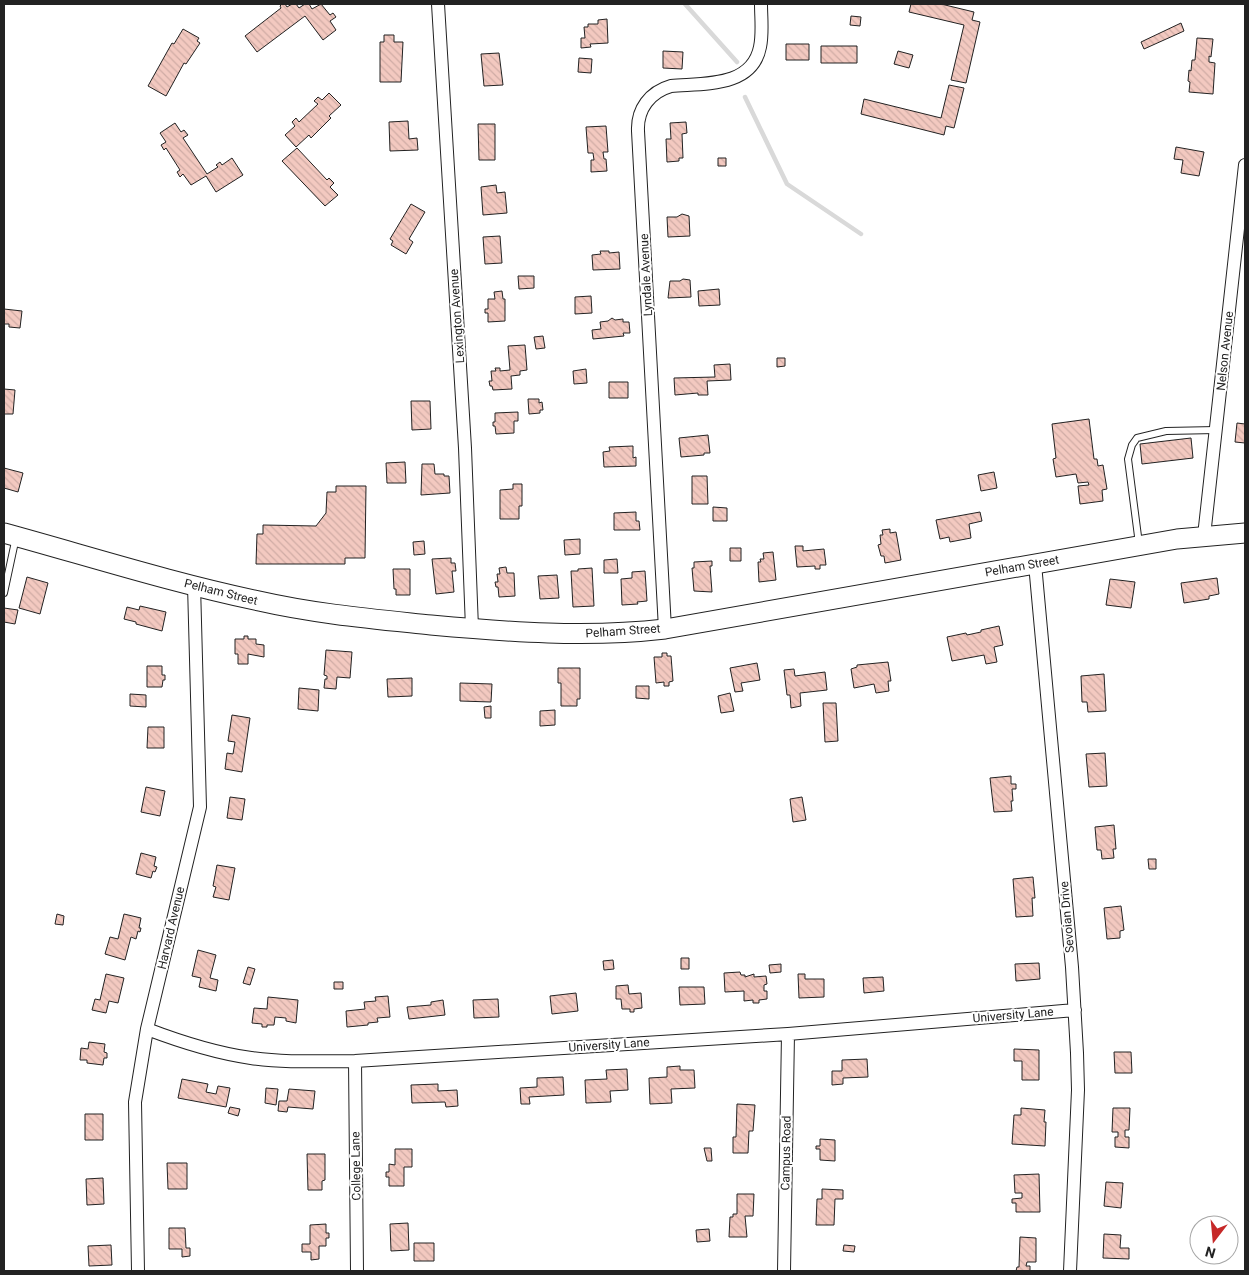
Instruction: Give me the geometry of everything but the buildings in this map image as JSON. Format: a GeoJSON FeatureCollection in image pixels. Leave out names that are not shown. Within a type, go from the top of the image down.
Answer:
{"type":"FeatureCollection","features":[{"type":"Feature","properties":{"kind":"street","name":"Lexington Avenue"},"geometry":{"type":"LineString","coordinates":[[438,4],[466,448],[472,628]]}},
{"type":"Feature","properties":{"kind":"street","name":"Lyndale Avenue"},"geometry":{"type":"LineString","coordinates":[[665,629],[638,131],[639,118],[647,100],[663,88],[724,81],[737,77],[748,69],[756,59],[760,47],[760,4]]}},
{"type":"Feature","properties":{"kind":"street","name":"Nelson Avenue"},"geometry":{"type":"LineString","coordinates":[[1204,536],[1245,165]]}},
{"type":"Feature","properties":{"kind":"street","name":"Pelham Street"},"geometry":{"type":"LineString","coordinates":[[10,534],[194,585],[296,609],[472,628],[590,634],[665,629],[1139,546],[1204,536],[1245,533]]}},
{"type":"Feature","properties":{"kind":"street","name":"Sevoian Drive"},"geometry":{"type":"LineString","coordinates":[[1034,564],[1075,1010],[1078,1090],[1070,1271]]}},
{"type":"Feature","properties":{"kind":"street","name":"Harvard Avenue"},"geometry":{"type":"LineString","coordinates":[[138,1271],[135,1102],[147,1029],[200,807],[194,585]]}},
{"type":"Feature","properties":{"kind":"street","name":"University Lane"},"geometry":{"type":"LineString","coordinates":[[147,1029],[193,1046],[251,1058],[300,1061],[355,1061],[788,1034],[1075,1010]]}},
{"type":"Feature","properties":{"kind":"street","name":"Campus Road"},"geometry":{"type":"LineString","coordinates":[[784,1271],[788,1034]]}},
{"type":"Feature","properties":{"kind":"street","name":"College Lane"},"geometry":{"type":"LineString","coordinates":[[355,1061],[357,1271]]}},
{"type":"Feature","properties":{"kind":"lane"},"geometry":{"type":"LineString","coordinates":[[1139,546],[1128,459],[1132,445],[1137,438],[1166,431],[1216,430]]}},
{"type":"Feature","properties":{"kind":"lane"},"geometry":{"type":"LineString","coordinates":[[4,593],[10,534]]}},
{"type":"Feature","properties":{"kind":"waterway"},"geometry":{"type":"LineString","coordinates":[[685,4],[737,62]]}},
{"type":"Feature","properties":{"kind":"waterway"},"geometry":{"type":"LineString","coordinates":[[745,97],[787,184],[861,234]]}}]}
